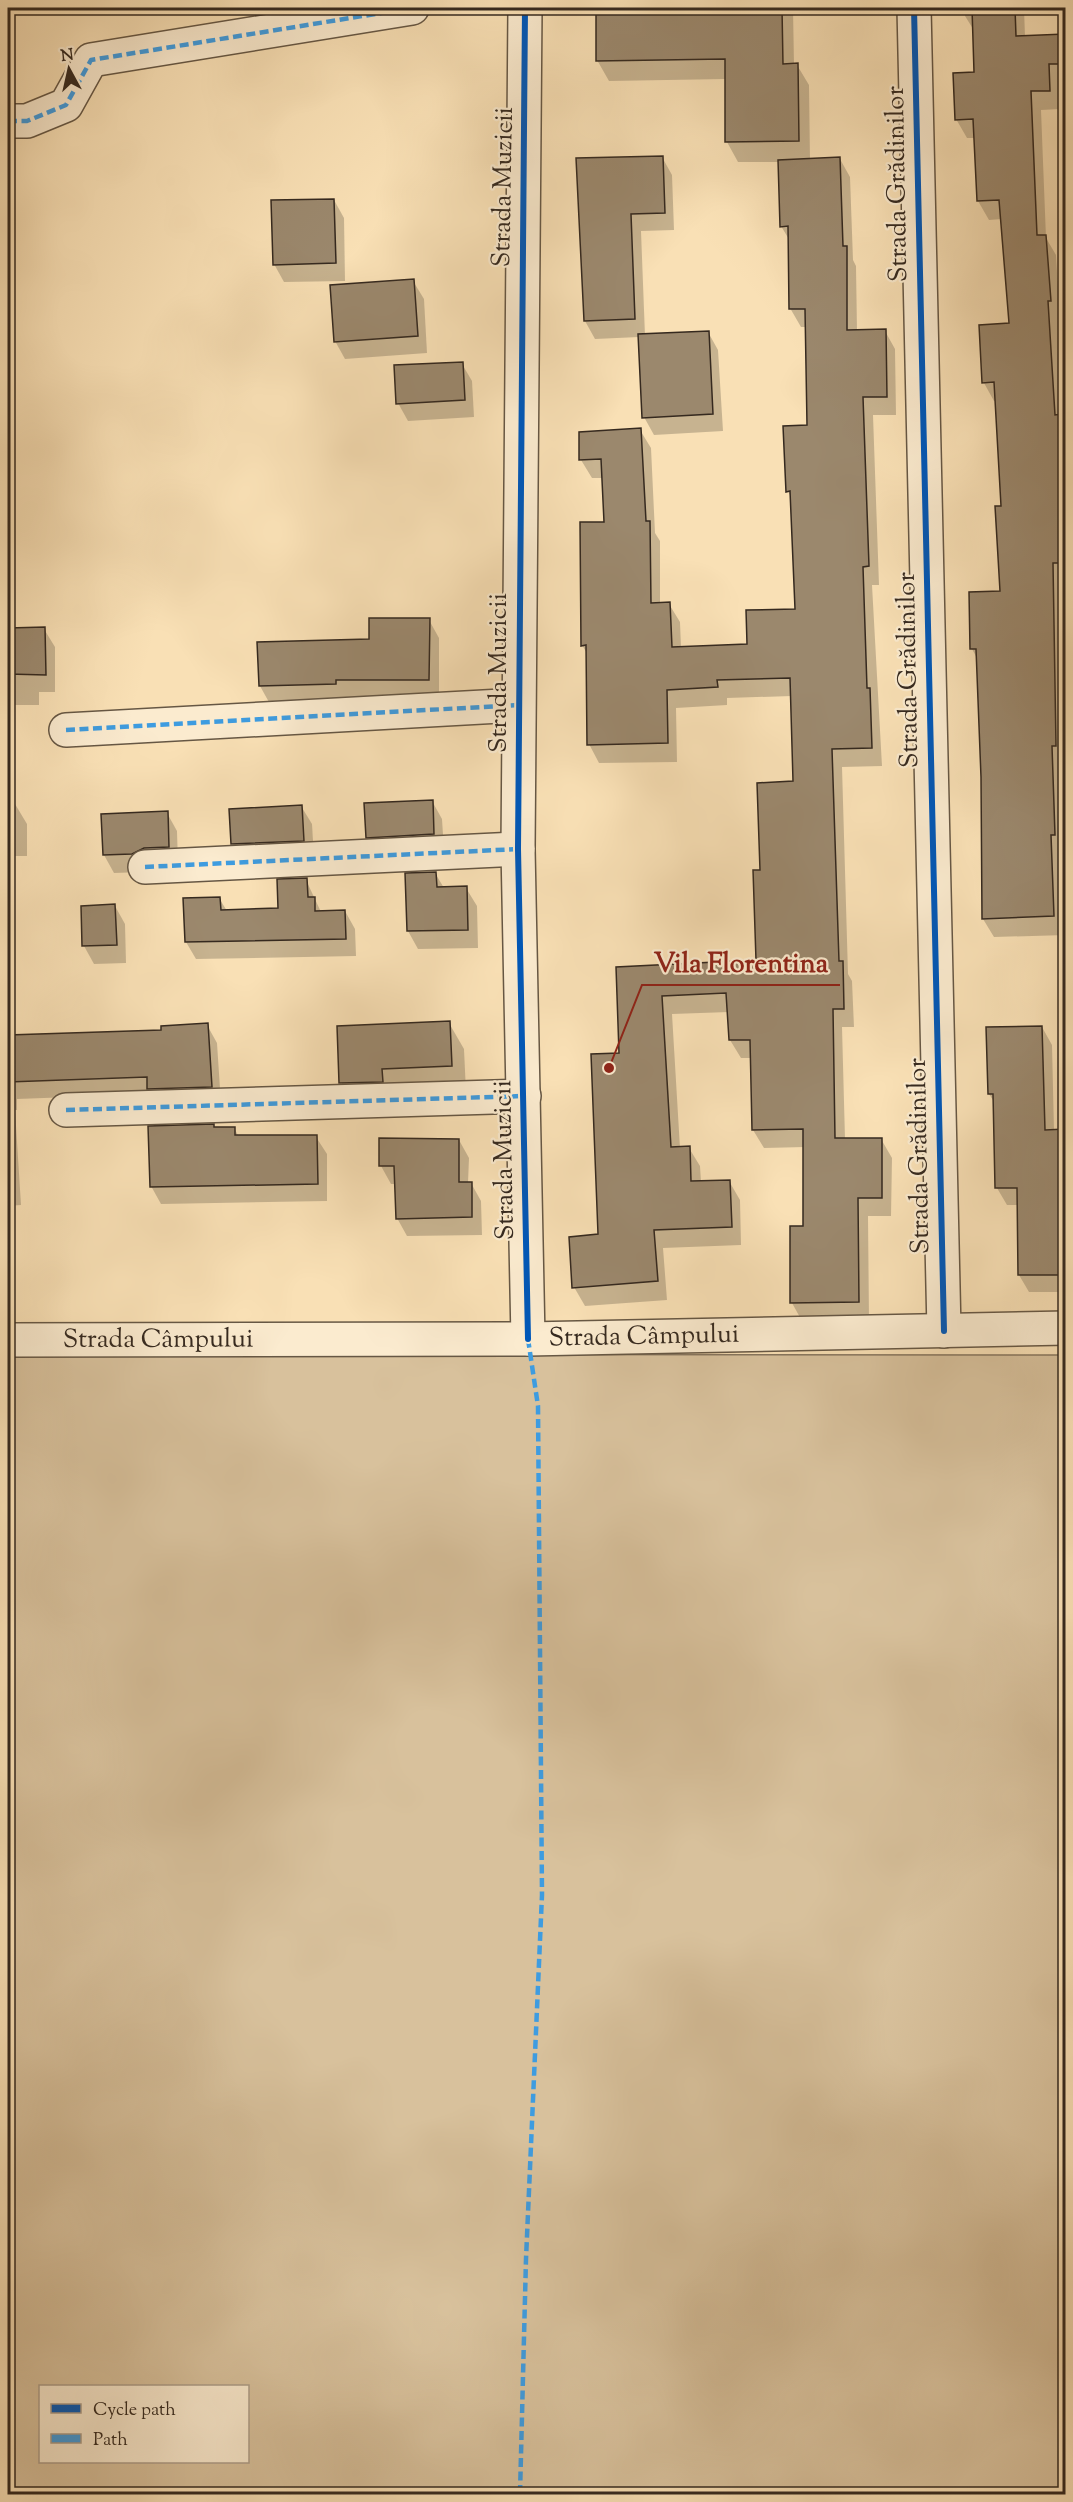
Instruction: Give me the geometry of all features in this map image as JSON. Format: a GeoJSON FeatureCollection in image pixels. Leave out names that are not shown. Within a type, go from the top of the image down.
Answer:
{"type":"FeatureCollection","features":[{"type":"Feature","properties":{"kind":"street"},"geometry":{"type":"LineString","coordinates":[[8,121],[27,121],[66,105],[91,60],[412,8]]}},
{"type":"Feature","properties":{"kind":"street","name":"Strada Muzicii"},"geometry":{"type":"LineString","coordinates":[[525,8],[518,849],[528,1339]]}},
{"type":"Feature","properties":{"kind":"street","name":"Strada Grădinilor"},"geometry":{"type":"LineString","coordinates":[[914,8],[944,1331]]}},
{"type":"Feature","properties":{"kind":"street"},"geometry":{"type":"LineString","coordinates":[[66,730],[518,705]]}},
{"type":"Feature","properties":{"kind":"street"},"geometry":{"type":"LineString","coordinates":[[145,867],[518,849]]}},
{"type":"Feature","properties":{"kind":"street"},"geometry":{"type":"LineString","coordinates":[[66,1110],[524,1095]]}},
{"type":"Feature","properties":{"kind":"street","name":"Strada Câmpului"},"geometry":{"type":"LineString","coordinates":[[8,1340],[528,1339],[1065,1328]]}},
{"type":"Feature","properties":{"kind":"shaded area"},"geometry":{"type":"Polygon","coordinates":[[[8,1354],[1065,1355],[1065,2494],[8,2494],[8,1354]]]}},
{"type":"Feature","properties":{"kind":"building"},"geometry":{"type":"Polygon","coordinates":[[[596,8],[782,8],[783,64],[798,63],[799,141],[725,142],[725,59],[596,61],[596,8]]]}},
{"type":"Feature","properties":{"kind":"building"},"geometry":{"type":"Polygon","coordinates":[[[972,8],[1015,8],[1016,36],[1065,34],[1065,64],[1049,64],[1050,91],[1031,91],[1037,235],[1046,235],[1055,415],[1062,414],[1065,470],[1065,563],[1053,563],[1056,746],[1052,746],[1055,835],[1051,835],[1054,916],[982,919],[981,777],[976,649],[970,649],[969,592],[1000,591],[995,506],[1001,506],[994,382],[982,383],[979,325],[1009,323],[999,200],[977,201],[973,119],[955,120],[953,73],[974,72],[972,8]]]}},
{"type":"Feature","properties":{"kind":"building"},"geometry":{"type":"Polygon","coordinates":[[[663,156],[665,213],[631,214],[635,319],[584,321],[576,158],[663,156]]]}},
{"type":"Feature","properties":{"kind":"building"},"geometry":{"type":"Polygon","coordinates":[[[840,157],[843,246],[847,246],[847,330],[886,329],[887,397],[863,397],[869,566],[863,567],[867,688],[870,688],[872,748],[832,749],[839,961],[843,961],[844,1009],[833,1009],[835,1138],[882,1138],[882,1198],[858,1198],[859,1302],[790,1303],[790,1226],[803,1226],[803,1129],[752,1130],[750,1040],[729,1040],[726,993],[662,996],[671,1147],[690,1146],[691,1181],[730,1180],[732,1227],[654,1230],[658,1281],[572,1288],[569,1237],[598,1234],[591,1054],[619,1053],[616,967],[756,960],[753,870],[760,870],[757,783],[793,781],[790,678],[717,680],[718,687],[667,690],[668,743],[587,745],[586,645],[581,646],[580,522],[604,522],[601,459],[579,460],[579,432],[641,428],[646,521],[650,521],[651,603],[670,602],[672,647],[747,644],[746,610],[795,609],[790,491],[786,492],[783,426],[807,425],[805,309],[789,309],[788,226],[780,227],[778,160],[840,157]]]}},
{"type":"Feature","properties":{"kind":"building"},"geometry":{"type":"Polygon","coordinates":[[[334,199],[336,263],[273,265],[271,200],[334,199]]]}},
{"type":"Feature","properties":{"kind":"building"},"geometry":{"type":"Polygon","coordinates":[[[414,279],[418,336],[334,342],[330,285],[414,279]]]}},
{"type":"Feature","properties":{"kind":"building"},"geometry":{"type":"Polygon","coordinates":[[[709,331],[713,414],[642,418],[638,334],[709,331]]]}},
{"type":"Feature","properties":{"kind":"building"},"geometry":{"type":"Polygon","coordinates":[[[463,362],[465,400],[396,404],[394,365],[463,362]]]}},
{"type":"Feature","properties":{"kind":"building"},"geometry":{"type":"Polygon","coordinates":[[[369,618],[430,618],[429,680],[336,680],[336,684],[259,686],[257,642],[369,639],[369,618]]]}},
{"type":"Feature","properties":{"kind":"building"},"geometry":{"type":"Polygon","coordinates":[[[45,627],[46,675],[8,674],[8,628],[45,627]]]}},
{"type":"Feature","properties":{"kind":"building"},"geometry":{"type":"Polygon","coordinates":[[[433,800],[434,834],[366,838],[364,803],[433,800]]]}},
{"type":"Feature","properties":{"kind":"building"},"geometry":{"type":"Polygon","coordinates":[[[302,805],[304,841],[231,844],[229,809],[302,805]]]}},
{"type":"Feature","properties":{"kind":"building"},"geometry":{"type":"Polygon","coordinates":[[[168,811],[169,847],[144,848],[132,854],[103,855],[101,814],[168,811]]]}},
{"type":"Feature","properties":{"kind":"building"},"geometry":{"type":"Polygon","coordinates":[[[436,872],[437,887],[467,886],[468,930],[407,931],[405,873],[436,872]]]}},
{"type":"Feature","properties":{"kind":"building"},"geometry":{"type":"Polygon","coordinates":[[[307,878],[308,897],[315,897],[315,911],[345,910],[346,939],[185,942],[183,898],[220,897],[221,910],[278,908],[277,879],[307,878]]]}},
{"type":"Feature","properties":{"kind":"building"},"geometry":{"type":"Polygon","coordinates":[[[115,904],[117,945],[82,946],[81,906],[115,904]]]}},
{"type":"Feature","properties":{"kind":"building"},"geometry":{"type":"Polygon","coordinates":[[[450,1021],[452,1066],[382,1069],[383,1082],[339,1083],[337,1026],[450,1021]]]}},
{"type":"Feature","properties":{"kind":"building"},"geometry":{"type":"Polygon","coordinates":[[[208,1023],[212,1087],[147,1089],[147,1077],[8,1082],[8,1035],[161,1030],[161,1026],[208,1023]]]}},
{"type":"Feature","properties":{"kind":"building"},"geometry":{"type":"Polygon","coordinates":[[[1042,1026],[1045,1130],[1065,1129],[1065,1275],[1018,1275],[1017,1188],[995,1188],[993,1094],[988,1094],[986,1027],[1042,1026]]]}},
{"type":"Feature","properties":{"kind":"building"},"geometry":{"type":"Polygon","coordinates":[[[214,1124],[214,1127],[235,1127],[235,1135],[317,1135],[318,1184],[150,1187],[148,1126],[214,1124]]]}},
{"type":"Feature","properties":{"kind":"building"},"geometry":{"type":"Polygon","coordinates":[[[379,1138],[459,1139],[459,1182],[472,1182],[472,1217],[396,1219],[394,1166],[379,1166],[379,1138]]]}},
{"type":"Feature","properties":{"kind":"marked path"},"geometry":{"type":"LineString","coordinates":[[8,121],[27,121],[66,105],[91,60],[412,8]]}},
{"type":"Feature","properties":{"kind":"marked path"},"geometry":{"type":"LineString","coordinates":[[66,730],[518,705]]}},
{"type":"Feature","properties":{"kind":"marked path"},"geometry":{"type":"LineString","coordinates":[[145,867],[518,849]]}},
{"type":"Feature","properties":{"kind":"marked path"},"geometry":{"type":"LineString","coordinates":[[66,1110],[524,1096]]}},
{"type":"Feature","properties":{"kind":"marked path"},"geometry":{"type":"LineString","coordinates":[[520,2494],[526,2259],[542,1895],[538,1406],[528,1339]]}},
{"type":"Feature","properties":{"kind":"cycle path"},"geometry":{"type":"LineString","coordinates":[[525,8],[518,849],[528,1339]]}},
{"type":"Feature","properties":{"kind":"cycle path"},"geometry":{"type":"LineString","coordinates":[[914,8],[944,1331]]}},
{"type":"Feature","properties":{"kind":"place","name":"Vila Florentina"},"geometry":{"type":"Point","coordinates":[609,1068]}}]}
